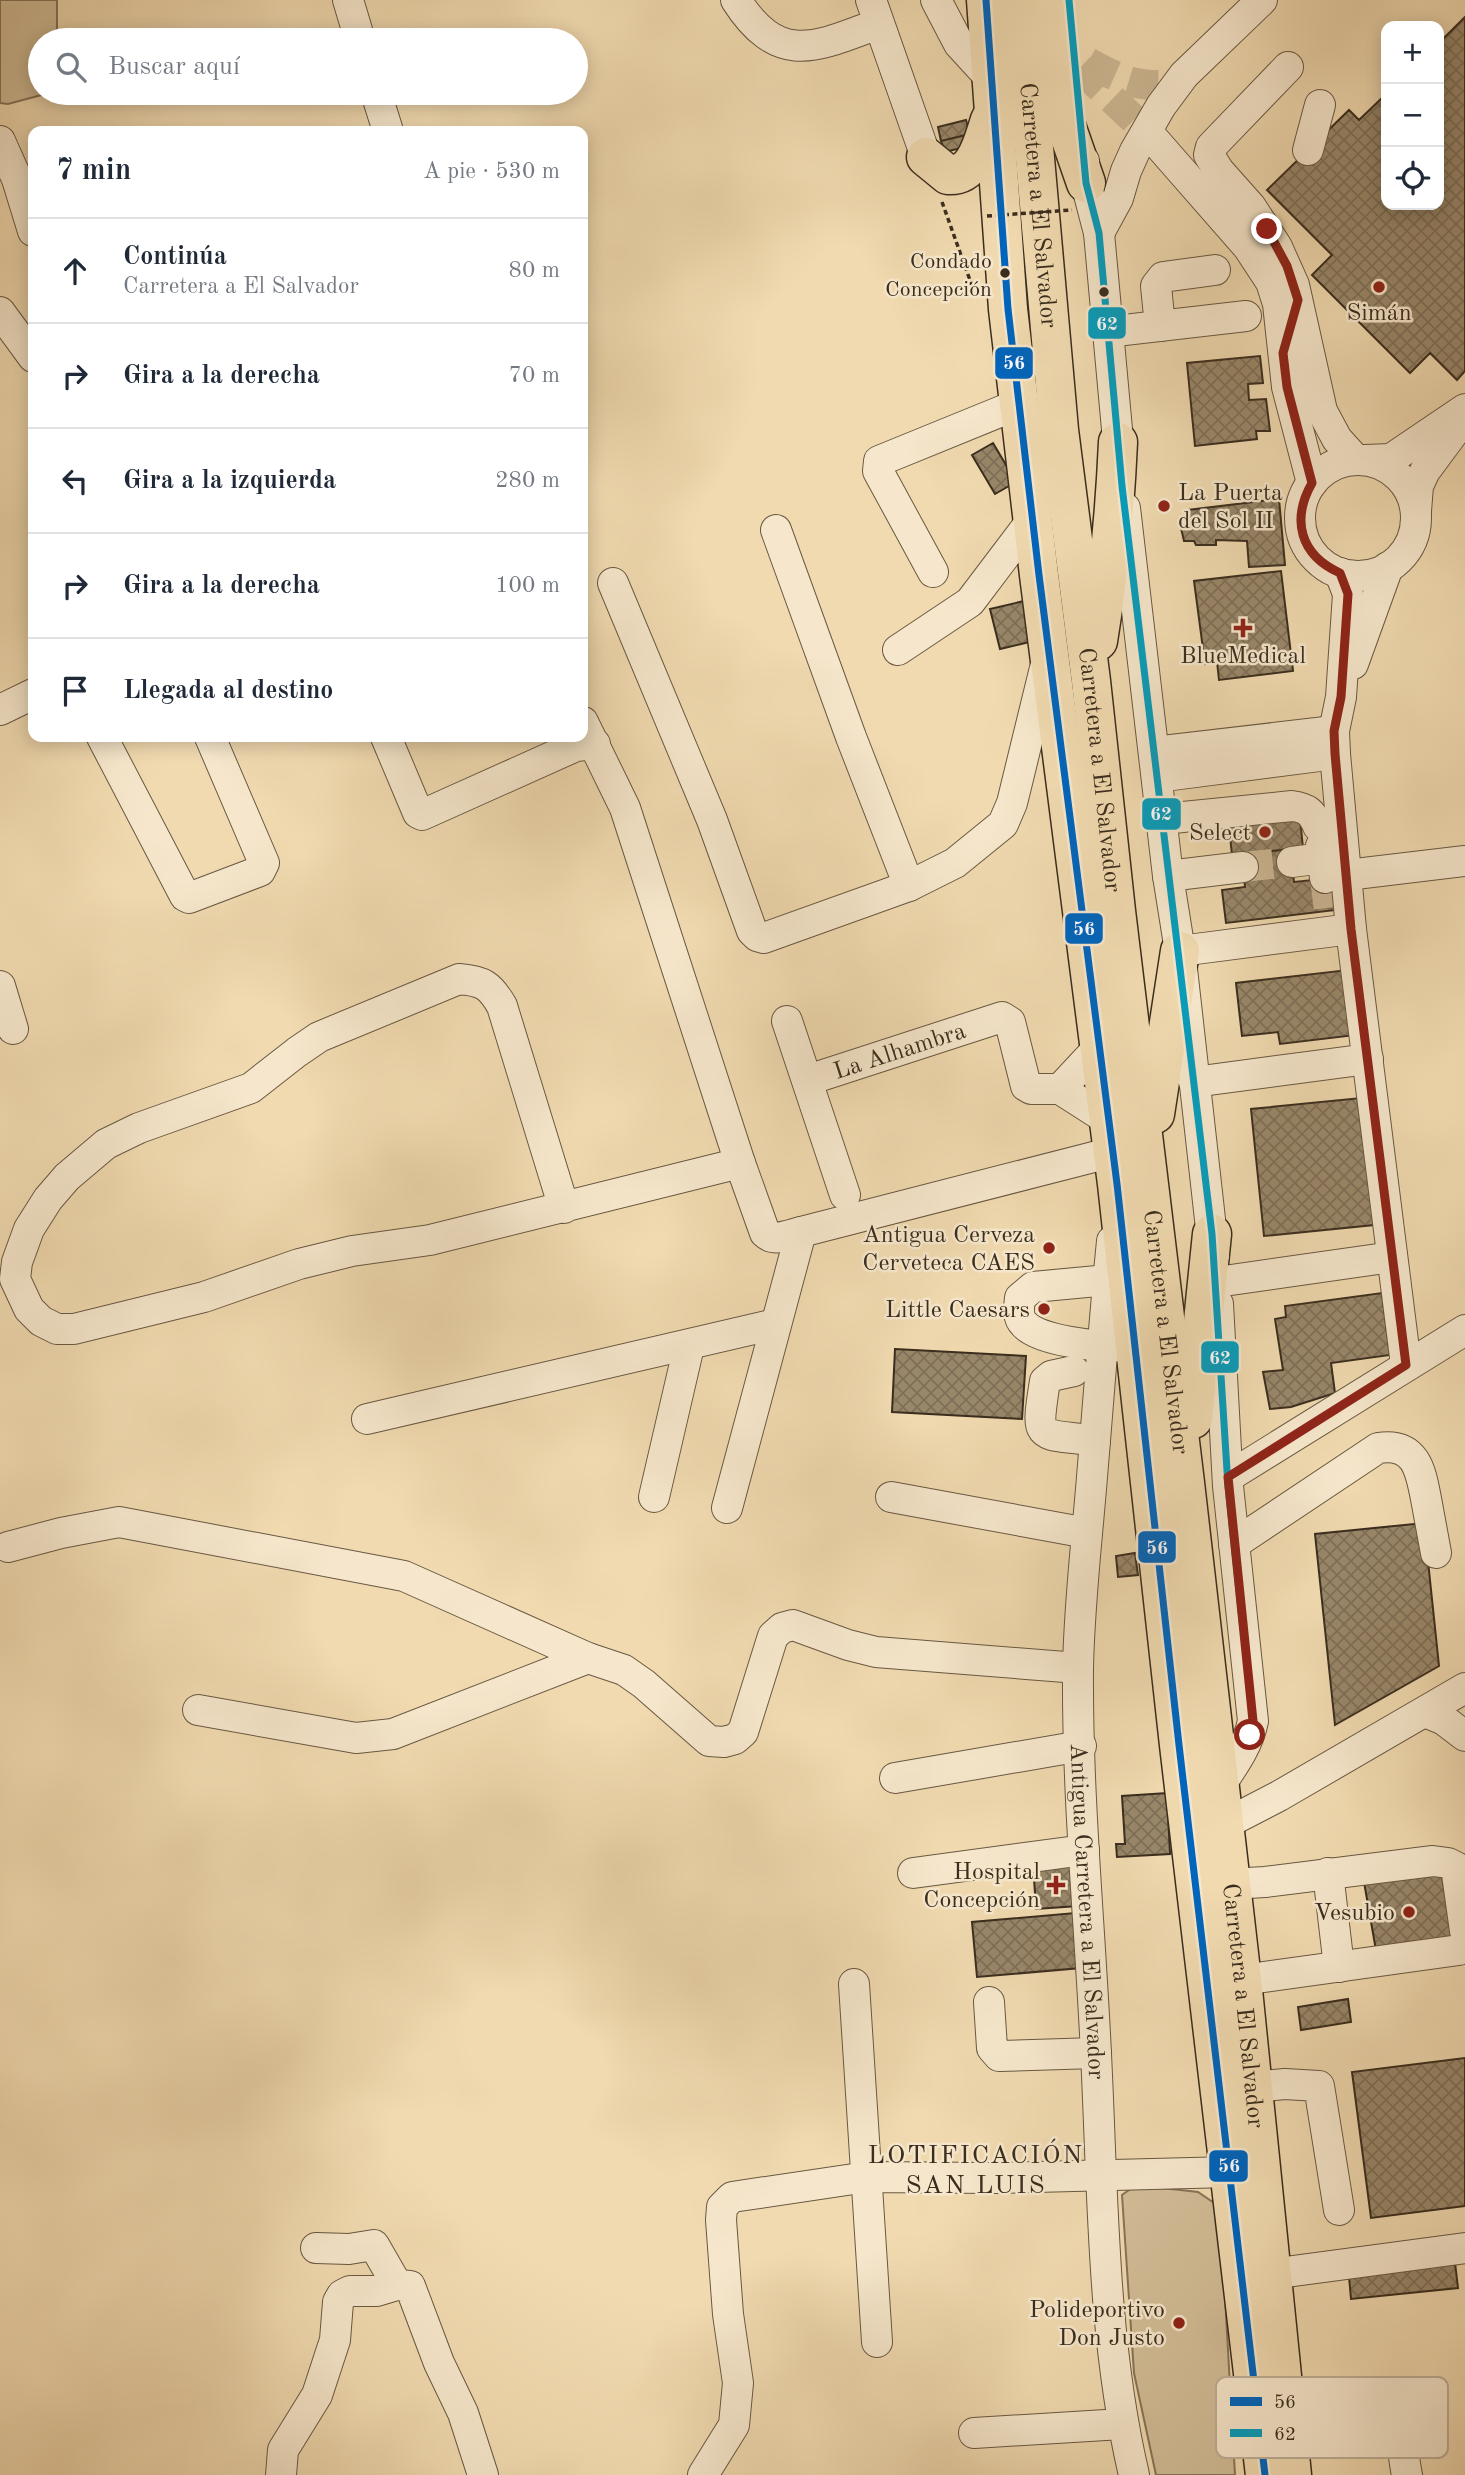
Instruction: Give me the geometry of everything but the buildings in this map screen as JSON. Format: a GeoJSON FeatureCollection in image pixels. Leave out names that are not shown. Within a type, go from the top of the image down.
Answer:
{"type":"FeatureCollection","features":[{"type":"Feature","properties":{"kind":"highway","name":"Carretera a El Salvador"},"geometry":{"type":"LineString","coordinates":[[986,0],[1008,309],[1032,520],[1050,648],[1045,732],[1101,1045],[1185,1483],[1219,1787],[1212,1832],[1230,1884],[1242,1980],[1271,2274],[1275,2377]]}},
{"type":"Feature","properties":{"kind":"highway","name":"Carretera a El Salvador"},"geometry":{"type":"LineString","coordinates":[[1021,0],[1059,430],[1091,681],[1116,911],[1122,1154],[1119,1346],[1212,1832],[1230,2172],[1253,2377]]}},
{"type":"Feature","properties":{"kind":"highway"},"geometry":{"type":"LineString","coordinates":[[1051,0],[1060,111],[1079,197]]}},
{"type":"Feature","properties":{"kind":"highway"},"geometry":{"type":"LineString","coordinates":[[926,157],[943,172],[953,175],[961,173],[977,156],[992,95]]}},
{"type":"Feature","properties":{"kind":"highway"},"geometry":{"type":"LineString","coordinates":[[1091,681],[1109,575],[1118,442]]}},
{"type":"Feature","properties":{"kind":"highway"},"geometry":{"type":"LineString","coordinates":[[1122,1154],[1180,951]]}},
{"type":"Feature","properties":{"kind":"highway"},"geometry":{"type":"LineString","coordinates":[[1185,1483],[1212,1234]]}},
{"type":"Feature","properties":{"kind":"highway","name":"Carretera a El Salvador"},"geometry":{"type":"LineString","coordinates":[[1287,2458],[1292,2475]]}},
{"type":"Feature","properties":{"kind":"street"},"geometry":{"type":"LineString","coordinates":[[348,0],[356,28]]}},
{"type":"Feature","properties":{"kind":"street"},"geometry":{"type":"LineString","coordinates":[[736,0],[750,22],[772,38],[798,47],[818,46],[874,12],[926,157]]}},
{"type":"Feature","properties":{"kind":"street"},"geometry":{"type":"LineString","coordinates":[[936,0],[992,95]]}},
{"type":"Feature","properties":{"kind":"street","name":"Carretera a El Salvador"},"geometry":{"type":"LineString","coordinates":[[1069,0],[1079,197],[1099,233],[1118,442],[1217,1282],[1228,1477],[1253,1721],[1243,1750],[1219,1787]]}},
{"type":"Feature","properties":{"kind":"street"},"geometry":{"type":"LineString","coordinates":[[1099,233],[1118,198],[1135,152],[1161,106],[1184,75],[1262,0]]}},
{"type":"Feature","properties":{"kind":"street"},"geometry":{"type":"LineString","coordinates":[[1179,85],[1211,70],[1282,0]]}},
{"type":"Feature","properties":{"kind":"street"},"geometry":{"type":"LineString","coordinates":[[1288,67],[1211,147],[1209,155],[1267,229],[1287,266],[1298,300],[1322,411],[1337,439],[1361,460],[1384,466],[1400,477],[1411,493],[1416,512]]}},
{"type":"Feature","properties":{"kind":"street"},"geometry":{"type":"LineString","coordinates":[[379,105],[385,126]]}},
{"type":"Feature","properties":{"kind":"street"},"geometry":{"type":"LineString","coordinates":[[1308,150],[1320,105]]}},
{"type":"Feature","properties":{"kind":"street"},"geometry":{"type":"LineString","coordinates":[[1150,135],[1261,265],[1271,282],[1278,304],[1287,387],[1312,483]]}},
{"type":"Feature","properties":{"kind":"street"},"geometry":{"type":"LineString","coordinates":[[0,141],[28,216]]}},
{"type":"Feature","properties":{"kind":"street"},"geometry":{"type":"LineString","coordinates":[[1160,326],[1156,286],[1159,281],[1163,277],[1215,270]]}},
{"type":"Feature","properties":{"kind":"street"},"geometry":{"type":"LineString","coordinates":[[1283,353],[1298,300]]}},
{"type":"Feature","properties":{"kind":"street"},"geometry":{"type":"LineString","coordinates":[[0,312],[28,350]]}},
{"type":"Feature","properties":{"kind":"street"},"geometry":{"type":"LineString","coordinates":[[1107,332],[1246,316]]}},
{"type":"Feature","properties":{"kind":"street"},"geometry":{"type":"LineString","coordinates":[[933,572],[878,471],[880,461],[1019,404]]}},
{"type":"Feature","properties":{"kind":"street"},"geometry":{"type":"LineString","coordinates":[[1465,409],[1391,459],[1361,460],[1331,466],[1312,483],[1300,514],[1308,547],[1318,560],[1340,573],[1356,576],[1373,574],[1401,557],[1411,544],[1416,528],[1418,485],[1465,415]]}},
{"type":"Feature","properties":{"kind":"street"},"geometry":{"type":"LineString","coordinates":[[898,650],[970,602],[1032,520]]}},
{"type":"Feature","properties":{"kind":"street"},"geometry":{"type":"LineString","coordinates":[[776,530],[851,737],[909,886]]}},
{"type":"Feature","properties":{"kind":"street"},"geometry":{"type":"LineString","coordinates":[[1341,697],[1388,567]]}},
{"type":"Feature","properties":{"kind":"street"},"geometry":{"type":"LineString","coordinates":[[1327,857],[1334,742],[1341,697],[1348,594],[1340,573]]}},
{"type":"Feature","properties":{"kind":"street"},"geometry":{"type":"LineString","coordinates":[[613,583],[716,831],[752,931],[764,939],[909,886],[955,863],[1003,824],[1045,732]]}},
{"type":"Feature","properties":{"kind":"street"},"geometry":{"type":"LineString","coordinates":[[0,710],[28,696]]}},
{"type":"Feature","properties":{"kind":"street"},"geometry":{"type":"LineString","coordinates":[[589,733],[625,808],[740,1163],[765,1233],[769,1237],[776,1238],[1122,1154]]}},
{"type":"Feature","properties":{"kind":"street"},"geometry":{"type":"LineString","coordinates":[[105,742],[185,896],[189,898],[260,871],[264,863],[212,742]]}},
{"type":"Feature","properties":{"kind":"street"},"geometry":{"type":"LineString","coordinates":[[388,742],[418,813],[422,815],[580,742]]}},
{"type":"Feature","properties":{"kind":"street"},"geometry":{"type":"LineString","coordinates":[[1156,764],[1334,742]]}},
{"type":"Feature","properties":{"kind":"street"},"geometry":{"type":"LineString","coordinates":[[1163,819],[1292,806],[1306,808],[1313,813],[1327,857],[1337,924],[1367,1059],[1406,1365]]}},
{"type":"Feature","properties":{"kind":"street"},"geometry":{"type":"LineString","coordinates":[[1292,862],[1327,857],[1465,861]]}},
{"type":"Feature","properties":{"kind":"street"},"geometry":{"type":"LineString","coordinates":[[1168,876],[1243,867]]}},
{"type":"Feature","properties":{"kind":"street"},"geometry":{"type":"LineString","coordinates":[[1180,951],[1337,924]]}},
{"type":"Feature","properties":{"kind":"street"},"geometry":{"type":"LineString","coordinates":[[564,1208],[502,1006],[493,990],[477,981],[459,979],[319,1037],[250,1088],[139,1128],[102,1146],[67,1177],[48,1199],[29,1229],[17,1262],[15,1279],[29,1309],[41,1321],[57,1329],[74,1329],[204,1297],[299,1264],[352,1251],[430,1240],[564,1208],[740,1163]]}},
{"type":"Feature","properties":{"kind":"street"},"geometry":{"type":"LineString","coordinates":[[0,986],[13,1029]]}},
{"type":"Feature","properties":{"kind":"street","name":"La Alhambra"},"geometry":{"type":"LineString","coordinates":[[845,1195],[808,1080],[1002,1017],[1010,1022],[1026,1086],[1031,1089],[1060,1089],[1122,1154]]}},
{"type":"Feature","properties":{"kind":"street"},"geometry":{"type":"LineString","coordinates":[[787,1021],[808,1080]]}},
{"type":"Feature","properties":{"kind":"street"},"geometry":{"type":"LineString","coordinates":[[1060,1089],[1101,1045]]}},
{"type":"Feature","properties":{"kind":"street"},"geometry":{"type":"LineString","coordinates":[[1195,1082],[1367,1059]]}},
{"type":"Feature","properties":{"kind":"street","name":"Antigua Carretera a El Salvador"},"geometry":{"type":"LineString","coordinates":[[1122,1154],[1108,1280],[1119,1346],[1095,1441],[1078,1668],[1084,1850],[1114,2367],[1122,2424],[1134,2475]]}},
{"type":"Feature","properties":{"kind":"street"},"geometry":{"type":"LineString","coordinates":[[727,1508],[801,1232]]}},
{"type":"Feature","properties":{"kind":"street"},"geometry":{"type":"LineString","coordinates":[[1217,1282],[1392,1257]]}},
{"type":"Feature","properties":{"kind":"street"},"geometry":{"type":"LineString","coordinates":[[1108,1280],[1033,1287],[1020,1298],[1019,1306],[1022,1323],[1032,1332],[1119,1346]]}},
{"type":"Feature","properties":{"kind":"street"},"geometry":{"type":"LineString","coordinates":[[367,1419],[775,1324]]}},
{"type":"Feature","properties":{"kind":"street"},"geometry":{"type":"LineString","coordinates":[[1228,1477],[1465,1330]]}},
{"type":"Feature","properties":{"kind":"street"},"geometry":{"type":"LineString","coordinates":[[653,1497],[689,1346]]}},
{"type":"Feature","properties":{"kind":"street"},"geometry":{"type":"LineString","coordinates":[[1074,1371],[1051,1376],[1045,1381],[1039,1421],[1041,1429],[1048,1435],[1095,1441]]}},
{"type":"Feature","properties":{"kind":"street"},"geometry":{"type":"LineString","coordinates":[[1234,1544],[1378,1448],[1392,1446],[1407,1452],[1420,1469],[1436,1553]]}},
{"type":"Feature","properties":{"kind":"street"},"geometry":{"type":"LineString","coordinates":[[891,1497],[1087,1533]]}},
{"type":"Feature","properties":{"kind":"street"},"geometry":{"type":"LineString","coordinates":[[8,1547],[119,1522],[404,1576],[588,1658],[624,1670],[709,1741],[724,1742],[735,1739],[743,1732],[773,1636],[782,1628],[793,1625],[876,1652],[1078,1668]]}},
{"type":"Feature","properties":{"kind":"street"},"geometry":{"type":"LineString","coordinates":[[198,1710],[356,1738],[393,1734],[588,1658]]}},
{"type":"Feature","properties":{"kind":"street"},"geometry":{"type":"LineString","coordinates":[[1212,1832],[1465,1688]]}},
{"type":"Feature","properties":{"kind":"street"},"geometry":{"type":"LineString","coordinates":[[1425,1712],[1444,1720],[1465,1736]]}},
{"type":"Feature","properties":{"kind":"street"},"geometry":{"type":"LineString","coordinates":[[895,1778],[1081,1746]]}},
{"type":"Feature","properties":{"kind":"street"},"geometry":{"type":"LineString","coordinates":[[913,1872],[1084,1850]]}},
{"type":"Feature","properties":{"kind":"street"},"geometry":{"type":"LineString","coordinates":[[1230,1884],[1433,1861],[1448,1863],[1456,1867],[1465,1931]]}},
{"type":"Feature","properties":{"kind":"street"},"geometry":{"type":"LineString","coordinates":[[1328,1872],[1339,1967]]}},
{"type":"Feature","properties":{"kind":"street"},"geometry":{"type":"LineString","coordinates":[[1242,1980],[1459,1950],[1465,1944]]}},
{"type":"Feature","properties":{"kind":"street"},"geometry":{"type":"LineString","coordinates":[[854,1984],[877,2342]]}},
{"type":"Feature","properties":{"kind":"street"},"geometry":{"type":"LineString","coordinates":[[989,2002],[992,2048],[999,2056],[1096,2053]]}},
{"type":"Feature","properties":{"kind":"street"},"geometry":{"type":"LineString","coordinates":[[1252,2087],[1284,2084],[1319,2086],[1339,2210]]}},
{"type":"Feature","properties":{"kind":"street"},"geometry":{"type":"LineString","coordinates":[[703,2475],[734,2425],[738,2383],[727,2314],[721,2242],[721,2220],[726,2201],[732,2197],[867,2177],[1230,2172]]}},
{"type":"Feature","properties":{"kind":"street"},"geometry":{"type":"LineString","coordinates":[[316,2248],[349,2249],[374,2245],[397,2285]]}},
{"type":"Feature","properties":{"kind":"street"},"geometry":{"type":"LineString","coordinates":[[1271,2274],[1465,2248]]}},
{"type":"Feature","properties":{"kind":"street"},"geometry":{"type":"LineString","coordinates":[[281,2475],[283,2449],[317,2395],[335,2340],[338,2302],[342,2295],[350,2291],[377,2291],[397,2285],[410,2286],[439,2363],[463,2413],[483,2475]]}},
{"type":"Feature","properties":{"kind":"street"},"geometry":{"type":"LineString","coordinates":[[974,2433],[1122,2424]]}},
{"type":"Feature","properties":{"kind":"path"},"geometry":{"type":"LineString","coordinates":[[926,157],[976,298]]}},
{"type":"Feature","properties":{"kind":"path"},"geometry":{"type":"LineString","coordinates":[[987,216],[1079,197]]}},
{"type":"Feature","properties":{"kind":"shaded area"},"geometry":{"type":"Polygon","coordinates":[[[0,0],[57,0],[57,28],[28,28],[28,99],[8,104],[0,103],[0,0]]]}},
{"type":"Feature","properties":{"kind":"shaded area","name":"Polideportivo Don Justo"},"geometry":{"type":"Polygon","coordinates":[[[1136,2185],[1198,2192],[1220,2207],[1230,2377],[1216,2377],[1216,2458],[1234,2458],[1235,2475],[1156,2475],[1134,2373],[1122,2195],[1136,2185]]]}},
{"type":"Feature","properties":{"kind":"tunnel"},"geometry":{"type":"LineString","coordinates":[[1047,37],[1150,135]]}},
{"type":"Feature","properties":{"kind":"tunnel"},"geometry":{"type":"LineString","coordinates":[[1088,62],[1131,82],[1179,85]]}},
{"type":"Feature","properties":{"kind":"tunnel"},"geometry":{"type":"LineString","coordinates":[[1243,867],[1292,862]]}},
{"type":"Feature","properties":{"kind":"tunnel"},"geometry":{"type":"LineString","coordinates":[[1325,878],[1329,911]]}},
{"type":"Feature","properties":{"kind":"transit line","name":"56"},"geometry":{"type":"LineString","coordinates":[[986,0],[1008,309],[1039,575],[1117,1184],[1179,1745],[1253,2377]]}},
{"type":"Feature","properties":{"kind":"transit line","name":"62"},"geometry":{"type":"LineString","coordinates":[[1069,0],[1086,183],[1099,233],[1122,486],[1212,1234],[1228,1486],[1243,1629]]}},
{"type":"Feature","properties":{"kind":"transit line","name":"56"},"geometry":{"type":"LineString","coordinates":[[1263,2458],[1265,2475]]}},
{"type":"Feature","properties":{"kind":"place","name":"Condado Concepción"},"geometry":{"type":"Point","coordinates":[1005,273]}},
{"type":"Feature","properties":{"kind":"place","name":"Simán"},"geometry":{"type":"Point","coordinates":[1379,287]}},
{"type":"Feature","properties":{"kind":"place","name":"La Puerta del Sol II"},"geometry":{"type":"Point","coordinates":[1164,506]}},
{"type":"Feature","properties":{"kind":"place","name":"BlueMedical"},"geometry":{"type":"Point","coordinates":[1243,628]}},
{"type":"Feature","properties":{"kind":"place","name":"Select"},"geometry":{"type":"Point","coordinates":[1265,832]}},
{"type":"Feature","properties":{"kind":"place","name":"Antigua Cerveza Cerveteca CAES"},"geometry":{"type":"Point","coordinates":[1049,1248]}},
{"type":"Feature","properties":{"kind":"place","name":"Little Caesars"},"geometry":{"type":"Point","coordinates":[1044,1309]}},
{"type":"Feature","properties":{"kind":"place","name":"Hospital Concepción"},"geometry":{"type":"Point","coordinates":[1056,1885]}},
{"type":"Feature","properties":{"kind":"place","name":"Vesubio"},"geometry":{"type":"Point","coordinates":[1409,1912]}},
{"type":"Feature","properties":{"kind":"place","name":"Polideportivo Don Justo"},"geometry":{"type":"Point","coordinates":[1179,2323]}},
{"type":"Feature","properties":{"kind":"district","name":"LOTIFICACIÓN SAN LUIS"},"geometry":{"type":"Point","coordinates":[976,2169]}},
{"type":"Feature","properties":{"kind":"route"},"geometry":{"type":"LineString","coordinates":[[1250,1735],[1253,1721],[1228,1477],[1406,1365],[1351,929],[1335,754],[1334,731],[1341,697],[1348,594],[1340,573],[1318,560],[1308,547],[1302,531],[1300,514],[1312,483],[1287,387],[1283,353],[1298,300],[1287,266],[1267,229]]}}]}
